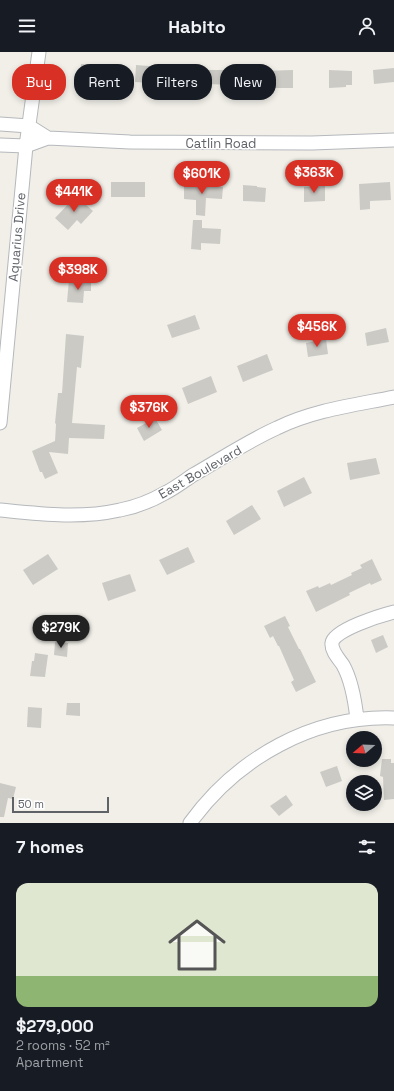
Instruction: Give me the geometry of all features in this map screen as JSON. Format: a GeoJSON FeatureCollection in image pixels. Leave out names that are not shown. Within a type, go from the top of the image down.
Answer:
{"type":"FeatureCollection","features":[{"type":"Feature","properties":{"kind":"street","name":"Aquarius Drive"},"geometry":{"type":"LineString","coordinates":[[0,423],[26,146],[39,52]]}},
{"type":"Feature","properties":{"kind":"street","name":"Catlin Road"},"geometry":{"type":"LineString","coordinates":[[0,124],[29,126],[48,138]]}},
{"type":"Feature","properties":{"kind":"street","name":"Catlin Road"},"geometry":{"type":"LineString","coordinates":[[0,145],[26,146],[48,138],[137,142],[312,143],[394,140]]}},
{"type":"Feature","properties":{"kind":"street","name":"East Boulevard"},"geometry":{"type":"LineString","coordinates":[[0,510],[69,516],[98,514],[121,510],[144,503],[166,493],[247,444],[276,428],[301,417],[394,397]]}},
{"type":"Feature","properties":{"kind":"street"},"geometry":{"type":"LineString","coordinates":[[357,719],[351,686],[344,666],[333,648],[332,642],[334,637],[353,626],[378,616],[394,612]]}},
{"type":"Feature","properties":{"kind":"street"},"geometry":{"type":"LineString","coordinates":[[190,823],[215,793],[235,774],[283,742],[326,725],[357,719],[379,717],[394,718]]}},
{"type":"Feature","properties":{"kind":"building"},"geometry":{"type":"Polygon","coordinates":[[[136,65],[142,65],[142,82],[135,82],[136,65]]]}},
{"type":"Feature","properties":{"kind":"building"},"geometry":{"type":"Polygon","coordinates":[[[394,68],[394,82],[374,84],[373,70],[394,68]]]}},
{"type":"Feature","properties":{"kind":"building"},"geometry":{"type":"Polygon","coordinates":[[[212,70],[220,70],[220,84],[212,84],[212,70]]]}},
{"type":"Feature","properties":{"kind":"building"},"geometry":{"type":"Polygon","coordinates":[[[293,70],[293,88],[276,88],[276,71],[293,70]]]}},
{"type":"Feature","properties":{"kind":"building"},"geometry":{"type":"Polygon","coordinates":[[[329,70],[352,71],[352,85],[346,85],[346,87],[329,88],[329,70]]]}},
{"type":"Feature","properties":{"kind":"building"},"geometry":{"type":"Polygon","coordinates":[[[111,182],[145,182],[145,197],[111,197],[111,182]]]}},
{"type":"Feature","properties":{"kind":"building"},"geometry":{"type":"Polygon","coordinates":[[[390,182],[391,200],[370,201],[370,209],[360,210],[359,184],[390,182]]]}},
{"type":"Feature","properties":{"kind":"building"},"geometry":{"type":"Polygon","coordinates":[[[184,183],[199,183],[199,186],[223,187],[222,199],[206,198],[205,216],[196,215],[196,200],[184,199],[184,183]]]}},
{"type":"Feature","properties":{"kind":"building"},"geometry":{"type":"Polygon","coordinates":[[[243,185],[266,188],[265,202],[243,201],[243,185]]]}},
{"type":"Feature","properties":{"kind":"building"},"geometry":{"type":"Polygon","coordinates":[[[325,186],[325,201],[304,202],[304,187],[325,186]]]}},
{"type":"Feature","properties":{"kind":"building"},"geometry":{"type":"Polygon","coordinates":[[[76,196],[93,211],[81,224],[77,220],[68,230],[55,218],[76,196]]]}},
{"type":"Feature","properties":{"kind":"building"},"geometry":{"type":"Polygon","coordinates":[[[193,220],[202,220],[202,228],[221,229],[220,244],[201,243],[201,250],[191,249],[193,220]]]}},
{"type":"Feature","properties":{"kind":"building"},"geometry":{"type":"Polygon","coordinates":[[[69,279],[91,282],[91,291],[84,291],[83,303],[67,302],[69,279]]]}},
{"type":"Feature","properties":{"kind":"building"},"geometry":{"type":"Polygon","coordinates":[[[195,315],[200,329],[172,338],[167,325],[195,315]]]}},
{"type":"Feature","properties":{"kind":"building"},"geometry":{"type":"Polygon","coordinates":[[[386,328],[389,342],[367,346],[365,333],[386,328]]]}},
{"type":"Feature","properties":{"kind":"building"},"geometry":{"type":"Polygon","coordinates":[[[66,334],[84,336],[81,368],[77,367],[72,423],[105,425],[104,439],[69,438],[68,454],[49,452],[58,473],[45,479],[42,472],[40,472],[32,451],[55,441],[58,393],[62,393],[66,334]]]}},
{"type":"Feature","properties":{"kind":"building"},"geometry":{"type":"Polygon","coordinates":[[[326,339],[328,354],[308,357],[306,343],[326,339]]]}},
{"type":"Feature","properties":{"kind":"building"},"geometry":{"type":"Polygon","coordinates":[[[267,354],[273,370],[243,382],[237,366],[267,354]]]}},
{"type":"Feature","properties":{"kind":"building"},"geometry":{"type":"Polygon","coordinates":[[[211,376],[217,392],[188,404],[182,388],[211,376]]]}},
{"type":"Feature","properties":{"kind":"building"},"geometry":{"type":"Polygon","coordinates":[[[155,418],[162,430],[144,441],[137,428],[155,418]]]}},
{"type":"Feature","properties":{"kind":"building"},"geometry":{"type":"Polygon","coordinates":[[[376,458],[380,474],[350,480],[347,463],[376,458]]]}},
{"type":"Feature","properties":{"kind":"building"},"geometry":{"type":"Polygon","coordinates":[[[304,477],[312,493],[284,507],[277,491],[304,477]]]}},
{"type":"Feature","properties":{"kind":"building"},"geometry":{"type":"Polygon","coordinates":[[[252,505],[261,519],[234,535],[226,521],[252,505]]]}},
{"type":"Feature","properties":{"kind":"building"},"geometry":{"type":"Polygon","coordinates":[[[188,547],[195,562],[167,575],[159,560],[188,547]]]}},
{"type":"Feature","properties":{"kind":"building"},"geometry":{"type":"Polygon","coordinates":[[[48,554],[58,569],[33,585],[23,570],[48,554]]]}},
{"type":"Feature","properties":{"kind":"building"},"geometry":{"type":"Polygon","coordinates":[[[372,559],[382,580],[371,585],[370,583],[349,593],[350,595],[316,612],[306,591],[318,586],[319,588],[330,583],[331,585],[352,575],[351,573],[362,568],[360,565],[372,559]]]}},
{"type":"Feature","properties":{"kind":"building"},"geometry":{"type":"Polygon","coordinates":[[[130,574],[136,591],[108,601],[102,583],[130,574]]]}},
{"type":"Feature","properties":{"kind":"building"},"geometry":{"type":"Polygon","coordinates":[[[285,616],[290,626],[288,627],[316,682],[296,692],[291,682],[294,680],[279,646],[273,636],[270,638],[264,626],[285,616]]]}},
{"type":"Feature","properties":{"kind":"building"},"geometry":{"type":"Polygon","coordinates":[[[383,635],[388,647],[376,653],[371,640],[383,635]]]}},
{"type":"Feature","properties":{"kind":"building"},"geometry":{"type":"Polygon","coordinates":[[[55,642],[68,643],[67,657],[54,655],[55,642]]]}},
{"type":"Feature","properties":{"kind":"building"},"geometry":{"type":"Polygon","coordinates":[[[35,653],[48,655],[45,677],[30,676],[32,661],[34,661],[35,653]]]}},
{"type":"Feature","properties":{"kind":"building"},"geometry":{"type":"Polygon","coordinates":[[[67,703],[80,703],[80,716],[66,715],[67,703]]]}},
{"type":"Feature","properties":{"kind":"building"},"geometry":{"type":"Polygon","coordinates":[[[28,707],[42,708],[41,728],[27,727],[28,707]]]}},
{"type":"Feature","properties":{"kind":"building"},"geometry":{"type":"Polygon","coordinates":[[[382,759],[391,759],[391,763],[394,763],[394,799],[384,800],[383,777],[380,775],[382,759]]]}},
{"type":"Feature","properties":{"kind":"building"},"geometry":{"type":"Polygon","coordinates":[[[337,766],[342,781],[326,787],[320,772],[337,766]]]}},
{"type":"Feature","properties":{"kind":"building"},"geometry":{"type":"Polygon","coordinates":[[[0,783],[16,787],[13,799],[8,798],[4,817],[0,817],[0,783]]]}},
{"type":"Feature","properties":{"kind":"building"},"geometry":{"type":"Polygon","coordinates":[[[286,795],[293,805],[279,816],[270,806],[286,795]]]}}]}
